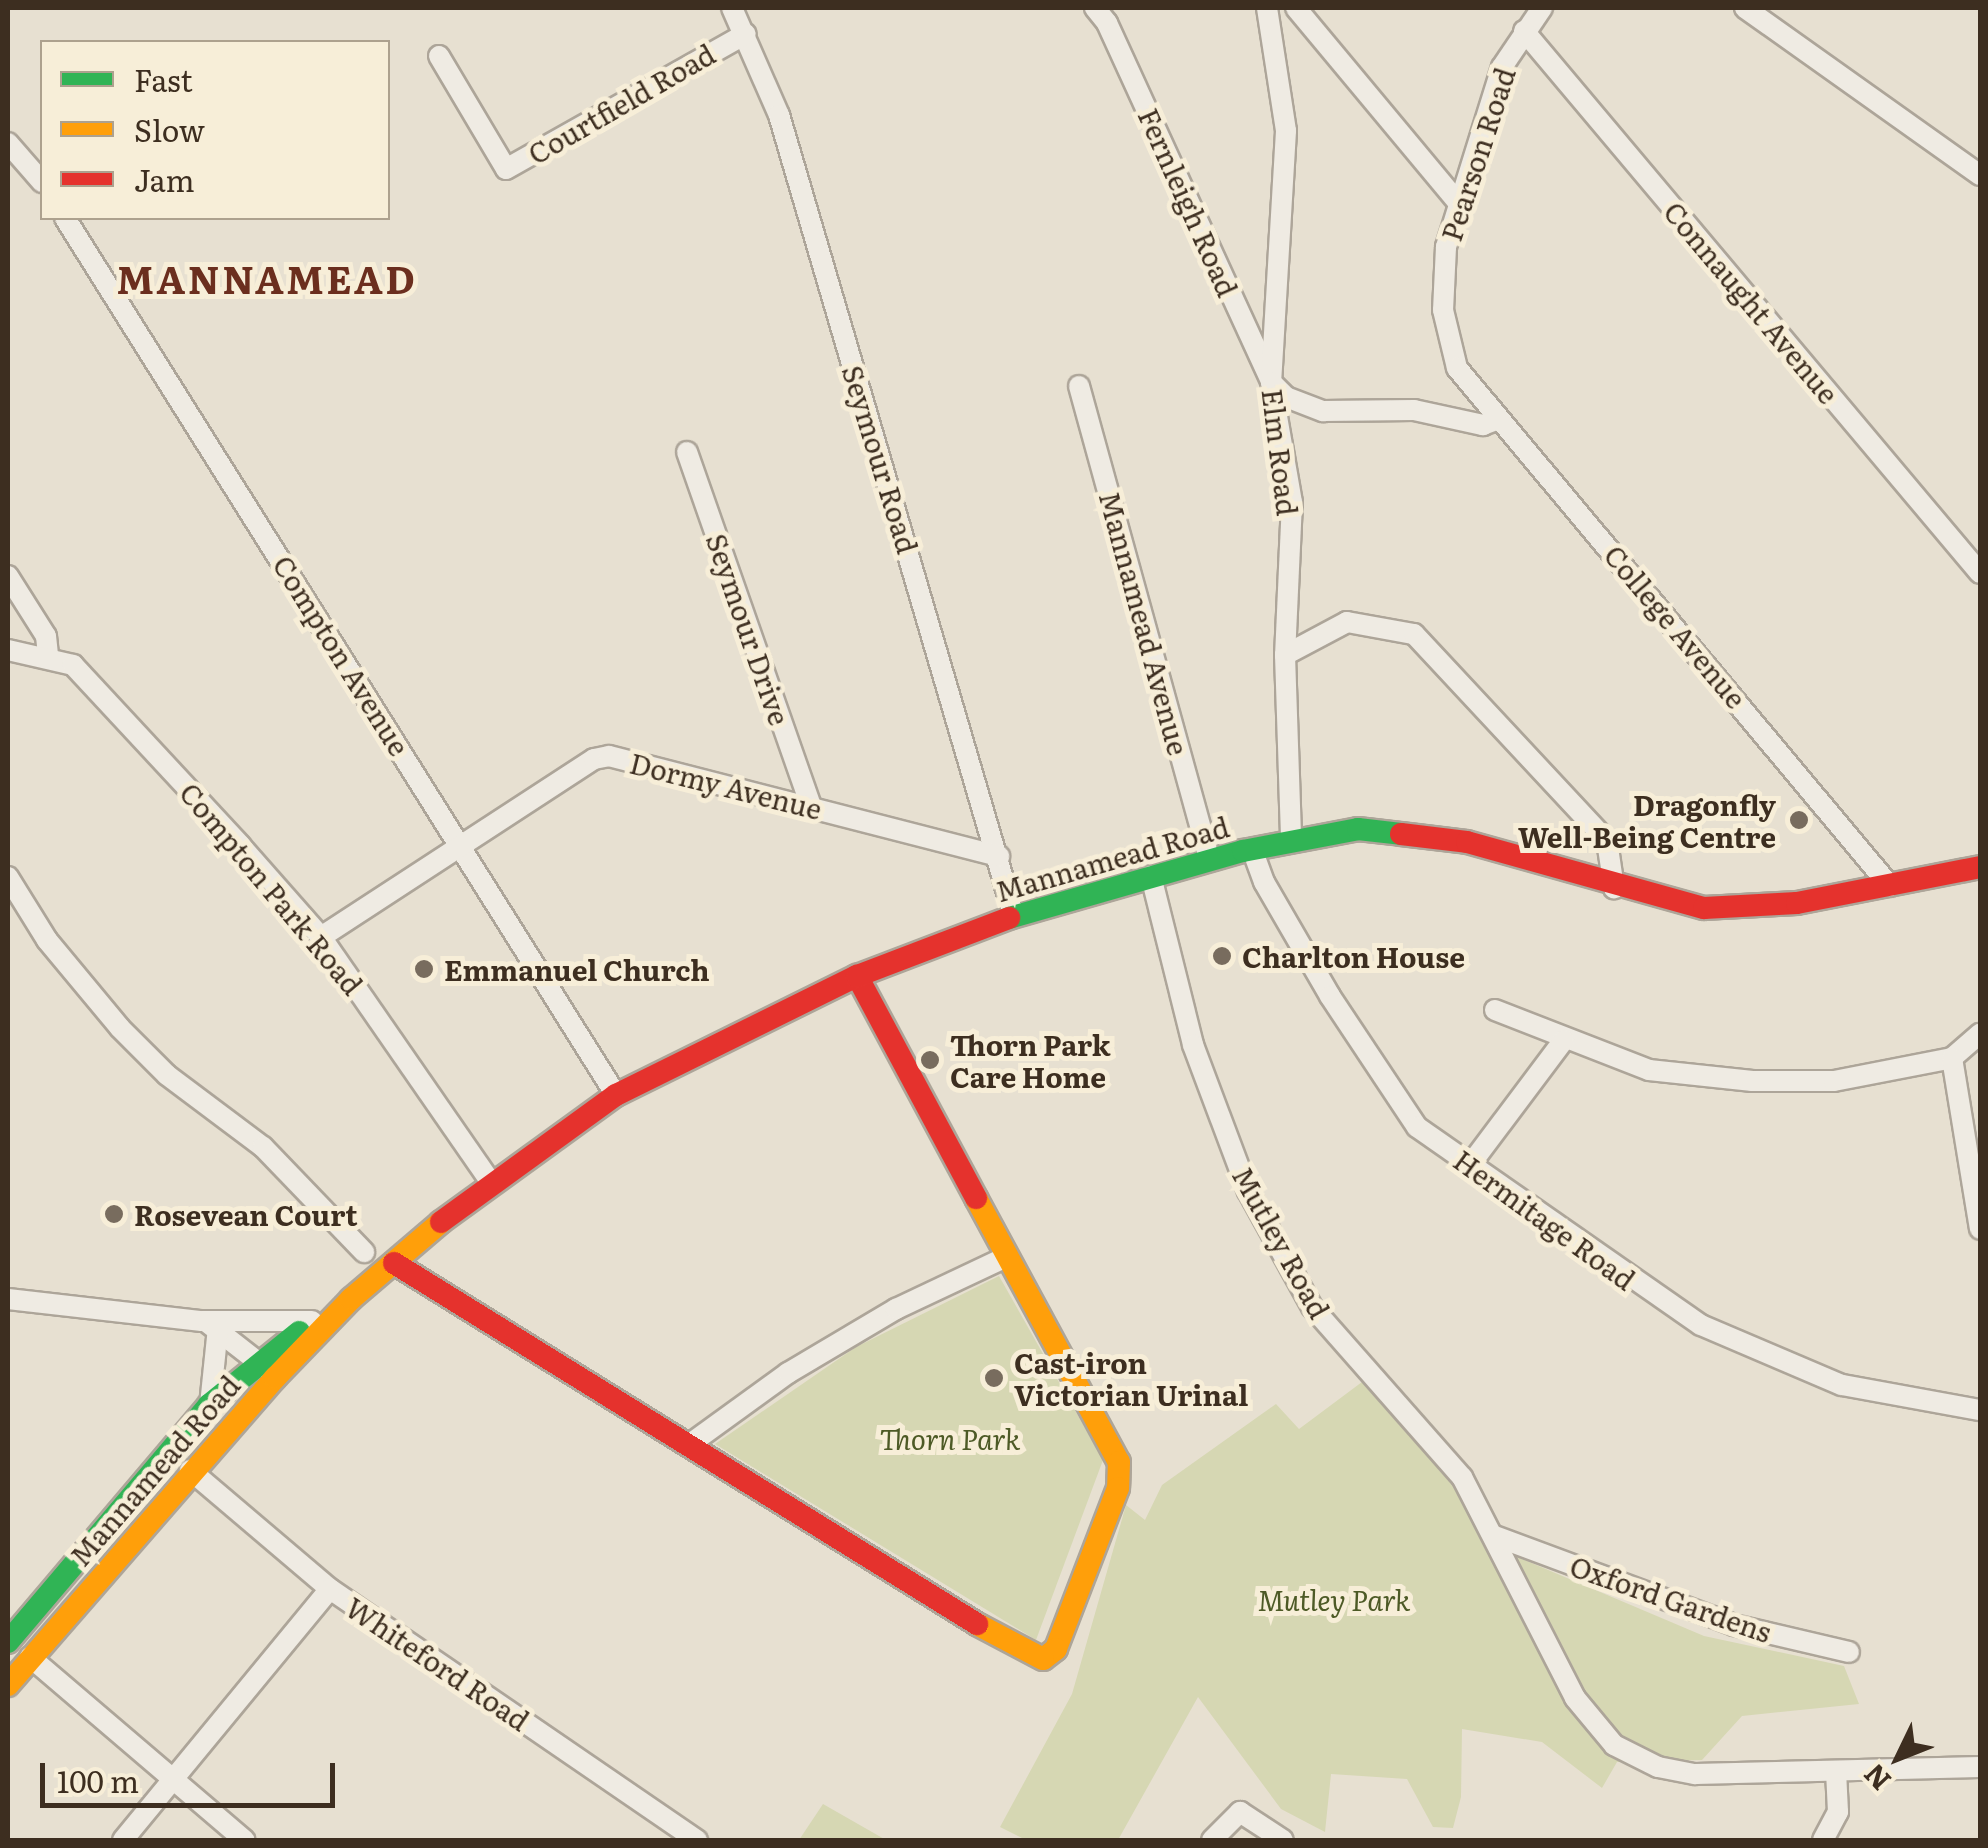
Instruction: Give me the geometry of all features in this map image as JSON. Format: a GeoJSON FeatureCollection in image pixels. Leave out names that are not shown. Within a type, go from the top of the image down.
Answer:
{"type":"FeatureCollection","features":[{"type":"Feature","properties":{"kind":"main road","name":"Mannamead Road"},"geometry":{"type":"LineString","coordinates":[[8,1641],[210,1405],[268,1370],[490,1181],[616,1096],[857,976],[1014,916],[1291,839],[1358,829],[1467,842],[1614,888],[1704,908],[1750,908],[1980,867]]}},
{"type":"Feature","properties":{"kind":"main road"},"geometry":{"type":"LineString","coordinates":[[394,1263],[1018,1650],[1043,1659],[1056,1649],[1121,1479],[1100,1426],[857,976]]}},
{"type":"Feature","properties":{"kind":"main road","name":"Mannamead Road"},"geometry":{"type":"LineString","coordinates":[[8,1685],[190,1470],[268,1370],[314,1321],[351,1300]]}},
{"type":"Feature","properties":{"kind":"main road"},"geometry":{"type":"LineString","coordinates":[[8,1641],[30,1657]]}},
{"type":"Feature","properties":{"kind":"street","name":"Seymour Road"},"geometry":{"type":"LineString","coordinates":[[732,8],[780,116],[1014,916]]}},
{"type":"Feature","properties":{"kind":"street","name":"Elm Road"},"geometry":{"type":"LineString","coordinates":[[1267,8],[1286,131],[1270,382],[1292,502],[1285,654],[1291,839]]}},
{"type":"Feature","properties":{"kind":"street"},"geometry":{"type":"LineString","coordinates":[[1296,8],[1460,204]]}},
{"type":"Feature","properties":{"kind":"street","name":"Pearson Road"},"geometry":{"type":"LineString","coordinates":[[1457,368],[1442,310],[1446,247],[1488,106],[1524,31],[1542,8]]}},
{"type":"Feature","properties":{"kind":"street"},"geometry":{"type":"LineString","coordinates":[[1745,8],[1980,175]]}},
{"type":"Feature","properties":{"kind":"street","name":"Fernleigh Road"},"geometry":{"type":"LineString","coordinates":[[1101,15],[1270,382]]}},
{"type":"Feature","properties":{"kind":"street","name":"Connaught Avenue"},"geometry":{"type":"LineString","coordinates":[[1524,31],[1980,573]]}},
{"type":"Feature","properties":{"kind":"street","name":"Courtfield Road"},"geometry":{"type":"LineString","coordinates":[[439,56],[506,168],[746,34]]}},
{"type":"Feature","properties":{"kind":"street"},"geometry":{"type":"LineString","coordinates":[[8,144],[40,180]]}},
{"type":"Feature","properties":{"kind":"street","name":"Compton Avenue"},"geometry":{"type":"LineString","coordinates":[[66,220],[463,846],[616,1096]]}},
{"type":"Feature","properties":{"kind":"street","name":"College Avenue"},"geometry":{"type":"LineString","coordinates":[[1457,368],[1890,886]]}},
{"type":"Feature","properties":{"kind":"street"},"geometry":{"type":"LineString","coordinates":[[1270,382],[1286,397],[1323,412],[1414,410],[1483,424],[1498,420]]}},
{"type":"Feature","properties":{"kind":"street","name":"Mannamead Avenue"},"geometry":{"type":"LineString","coordinates":[[1079,386],[1210,860]]}},
{"type":"Feature","properties":{"kind":"street","name":"Seymour Drive"},"geometry":{"type":"LineString","coordinates":[[688,452],[811,806]]}},
{"type":"Feature","properties":{"kind":"street"},"geometry":{"type":"LineString","coordinates":[[8,576],[46,636],[48,656]]}},
{"type":"Feature","properties":{"kind":"street"},"geometry":{"type":"LineString","coordinates":[[1285,654],[1347,622],[1414,634],[1607,841],[1614,888]]}},
{"type":"Feature","properties":{"kind":"street","name":"Compton Park Road"},"geometry":{"type":"LineString","coordinates":[[8,650],[48,656],[73,665],[321,937],[490,1181]]}},
{"type":"Feature","properties":{"kind":"street","name":"Dormy Avenue"},"geometry":{"type":"LineString","coordinates":[[321,937],[594,759],[609,756],[999,856]]}},
{"type":"Feature","properties":{"kind":"street","name":"Hermitage Road"},"geometry":{"type":"LineString","coordinates":[[1252,849],[1264,882],[1330,996],[1416,1126],[1701,1326],[1842,1385],[1980,1410]]}},
{"type":"Feature","properties":{"kind":"street","name":"Mutley Road"},"geometry":{"type":"LineString","coordinates":[[1151,876],[1193,1045],[1248,1191],[1312,1307],[1462,1477],[1496,1536],[1575,1698],[1614,1744],[1658,1767],[1695,1774],[1980,1768]]}},
{"type":"Feature","properties":{"kind":"street"},"geometry":{"type":"LineString","coordinates":[[8,877],[47,940],[120,1028],[167,1075],[264,1147],[364,1252]]}},
{"type":"Feature","properties":{"kind":"street"},"geometry":{"type":"LineString","coordinates":[[1495,1010],[1564,1040],[1650,1070],[1752,1081],[1834,1081],[1952,1058],[1980,1034]]}},
{"type":"Feature","properties":{"kind":"street"},"geometry":{"type":"LineString","coordinates":[[1470,1165],[1564,1040]]}},
{"type":"Feature","properties":{"kind":"street"},"geometry":{"type":"LineString","coordinates":[[1952,1058],[1980,1230]]}},
{"type":"Feature","properties":{"kind":"street"},"geometry":{"type":"LineString","coordinates":[[690,1444],[788,1373],[896,1309],[1006,1257]]}},
{"type":"Feature","properties":{"kind":"street"},"geometry":{"type":"LineString","coordinates":[[8,1298],[210,1324],[314,1321]]}},
{"type":"Feature","properties":{"kind":"street"},"geometry":{"type":"LineString","coordinates":[[210,1324],[268,1370]]}},
{"type":"Feature","properties":{"kind":"street"},"geometry":{"type":"LineString","coordinates":[[210,1324],[210,1405]]}},
{"type":"Feature","properties":{"kind":"street","name":"Whiteford Road"},"geometry":{"type":"LineString","coordinates":[[190,1470],[330,1588],[697,1840]]}},
{"type":"Feature","properties":{"kind":"street","name":"Oxford Gardens"},"geometry":{"type":"LineString","coordinates":[[1496,1536],[1734,1625],[1849,1652]]}},
{"type":"Feature","properties":{"kind":"street"},"geometry":{"type":"LineString","coordinates":[[123,1840],[330,1588]]}},
{"type":"Feature","properties":{"kind":"street"},"geometry":{"type":"LineString","coordinates":[[30,1657],[244,1840]]}},
{"type":"Feature","properties":{"kind":"street"},"geometry":{"type":"LineString","coordinates":[[1823,1840],[1838,1812],[1836,1771]]}},
{"type":"Feature","properties":{"kind":"street"},"geometry":{"type":"LineString","coordinates":[[1212,1840],[1240,1812],[1283,1840]]}},
{"type":"Feature","properties":{"kind":"green space","name":"Thorn Park"},"geometry":{"type":"Polygon","coordinates":[[[999,1276],[1103,1460],[1036,1640],[715,1444],[856,1347],[999,1276]]]}},
{"type":"Feature","properties":{"kind":"green space","name":"Mutley Park"},"geometry":{"type":"Polygon","coordinates":[[[1362,1382],[1458,1481],[1496,1548],[1704,1636],[1844,1666],[1859,1704],[1742,1716],[1702,1760],[1617,1762],[1602,1788],[1542,1742],[1462,1729],[1461,1797],[1453,1828],[1433,1827],[1407,1779],[1331,1774],[1325,1832],[1281,1809],[1198,1697],[1118,1840],[1026,1840],[1000,1827],[1072,1694],[1126,1505],[1145,1520],[1162,1485],[1276,1404],[1299,1429],[1362,1382]]]}},
{"type":"Feature","properties":{"kind":"green space"},"geometry":{"type":"Polygon","coordinates":[[[823,1804],[886,1840],[799,1840],[823,1804]]]}},
{"type":"Feature","properties":{"kind":"traffic: fast"},"geometry":{"type":"LineString","coordinates":[[1009,918],[1243,851],[1358,829],[1401,834]]}},
{"type":"Feature","properties":{"kind":"traffic: fast"},"geometry":{"type":"LineString","coordinates":[[8,1642],[209,1405],[299,1332]]}},
{"type":"Feature","properties":{"kind":"traffic: slow"},"geometry":{"type":"LineString","coordinates":[[976,1198],[1119,1462],[1118,1488],[1056,1649],[1043,1659],[977,1624]]}},
{"type":"Feature","properties":{"kind":"traffic: slow"},"geometry":{"type":"LineString","coordinates":[[8,1685],[275,1378],[351,1299],[441,1222]]}},
{"type":"Feature","properties":{"kind":"traffic: jam"},"geometry":{"type":"LineString","coordinates":[[1401,834],[1467,842],[1704,908],[1797,903],[1980,867]]}},
{"type":"Feature","properties":{"kind":"traffic: jam"},"geometry":{"type":"LineString","coordinates":[[441,1222],[616,1095],[857,976],[1009,918]]}},
{"type":"Feature","properties":{"kind":"traffic: jam"},"geometry":{"type":"LineString","coordinates":[[857,976],[976,1198]]}},
{"type":"Feature","properties":{"kind":"traffic: jam"},"geometry":{"type":"LineString","coordinates":[[394,1263],[977,1624]]}},
{"type":"Feature","properties":{"kind":"place","name":"Dragonfly Well-Being Centre"},"geometry":{"type":"Point","coordinates":[1799,820]}},
{"type":"Feature","properties":{"kind":"place","name":"Charlton House"},"geometry":{"type":"Point","coordinates":[1222,956]}},
{"type":"Feature","properties":{"kind":"place","name":"Emmanuel Church"},"geometry":{"type":"Point","coordinates":[424,969]}},
{"type":"Feature","properties":{"kind":"place","name":"Thorn Park Care Home"},"geometry":{"type":"Point","coordinates":[930,1060]}},
{"type":"Feature","properties":{"kind":"place","name":"Rosevean Court"},"geometry":{"type":"Point","coordinates":[114,1214]}},
{"type":"Feature","properties":{"kind":"place","name":"Cast-iron Victorian Urinal"},"geometry":{"type":"Point","coordinates":[994,1378]}},
{"type":"Feature","properties":{"kind":"district","name":"MANNAMEAD"},"geometry":{"type":"Point","coordinates":[267,278]}}]}
